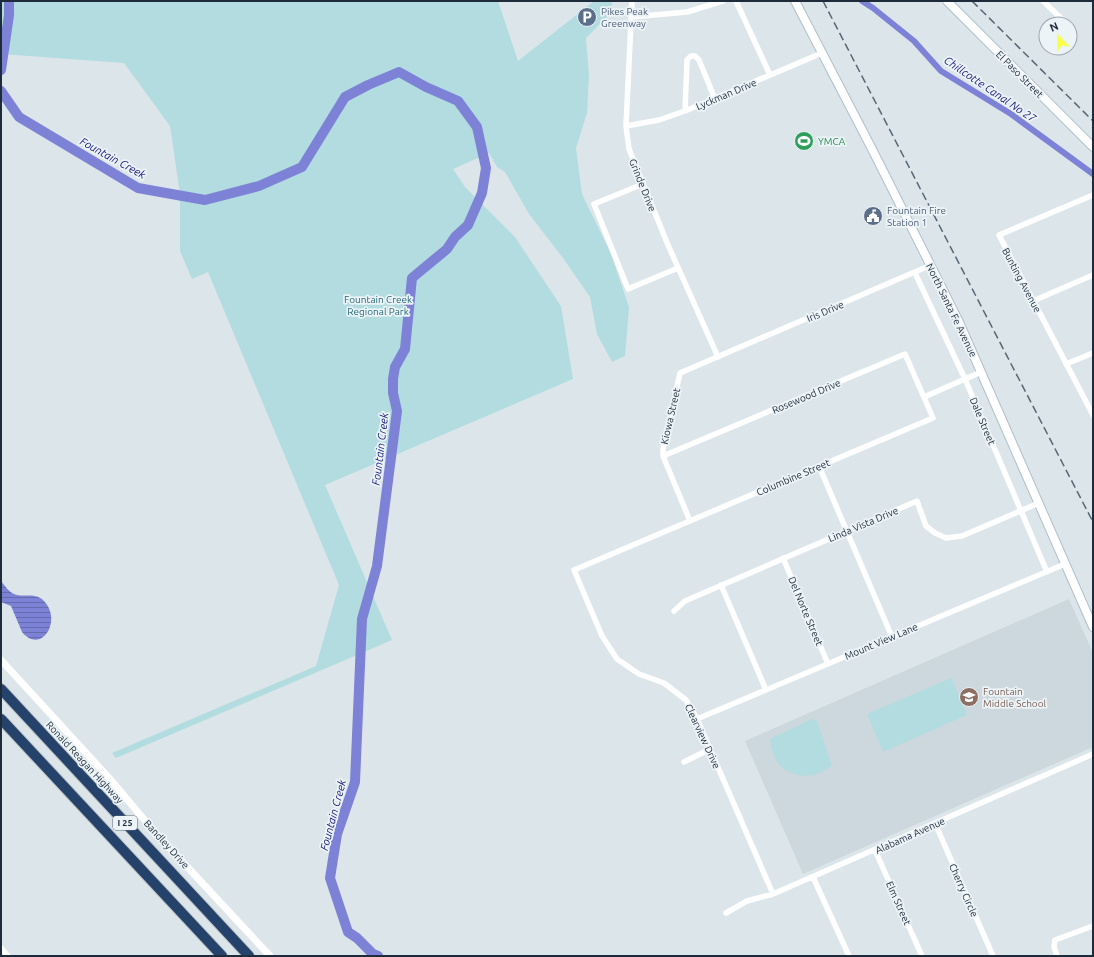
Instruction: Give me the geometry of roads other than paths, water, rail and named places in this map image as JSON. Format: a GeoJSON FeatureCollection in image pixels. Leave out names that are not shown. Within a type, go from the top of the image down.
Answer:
{"type":"FeatureCollection","features":[{"type":"Feature","properties":{"kind":"highway","name":"Ronald Reagan Highway"},"geometry":{"type":"LineString","coordinates":[[1,689],[249,956]]}},
{"type":"Feature","properties":{"kind":"highway","name":"I 25"},"geometry":{"type":"LineString","coordinates":[[1,718],[222,956]]}},
{"type":"Feature","properties":{"kind":"main road","name":"North Santa Fe Avenue"},"geometry":{"type":"LineString","coordinates":[[795,1],[959,322],[1093,627]]}},
{"type":"Feature","properties":{"kind":"main road","name":"El Paso Street"},"geometry":{"type":"LineString","coordinates":[[947,1],[1093,147]]}},
{"type":"Feature","properties":{"kind":"street","name":"Grinde Drive"},"geometry":{"type":"LineString","coordinates":[[632,1],[626,126],[629,150],[678,268],[718,357]]}},
{"type":"Feature","properties":{"kind":"street"},"geometry":{"type":"LineString","coordinates":[[632,17],[679,13],[723,1]]}},
{"type":"Feature","properties":{"kind":"street"},"geometry":{"type":"LineString","coordinates":[[736,1],[770,76]]}},
{"type":"Feature","properties":{"kind":"street"},"geometry":{"type":"LineString","coordinates":[[1043,1],[1059,16]]}},
{"type":"Feature","properties":{"kind":"street","name":"Lyckman Drive"},"geometry":{"type":"LineString","coordinates":[[626,126],[659,120],[685,112],[822,53]]}},
{"type":"Feature","properties":{"kind":"street"},"geometry":{"type":"LineString","coordinates":[[685,112],[687,60],[691,56],[695,56],[699,60],[715,99]]}},
{"type":"Feature","properties":{"kind":"street"},"geometry":{"type":"LineString","coordinates":[[643,184],[594,204],[628,289],[678,268]]}},
{"type":"Feature","properties":{"kind":"street","name":"Bunting Avenue"},"geometry":{"type":"LineString","coordinates":[[1093,195],[999,235],[1093,415]]}},
{"type":"Feature","properties":{"kind":"street","name":"Iris Drive"},"geometry":{"type":"LineString","coordinates":[[718,357],[931,265]]}},
{"type":"Feature","properties":{"kind":"street","name":"Dale Street"},"geometry":{"type":"LineString","coordinates":[[915,273],[965,379],[1047,572]]}},
{"type":"Feature","properties":{"kind":"street"},"geometry":{"type":"LineString","coordinates":[[1033,301],[1093,275]]}},
{"type":"Feature","properties":{"kind":"street"},"geometry":{"type":"LineString","coordinates":[[1066,364],[1093,353]]}},
{"type":"Feature","properties":{"kind":"street","name":"Rosewood Drive"},"geometry":{"type":"LineString","coordinates":[[664,456],[905,354],[924,397]]}},
{"type":"Feature","properties":{"kind":"street","name":"Kiowa Street"},"geometry":{"type":"LineString","coordinates":[[690,521],[664,456],[663,449],[680,374],[718,357]]}},
{"type":"Feature","properties":{"kind":"street"},"geometry":{"type":"LineString","coordinates":[[924,397],[982,372]]}},
{"type":"Feature","properties":{"kind":"street","name":"Columbine Street"},"geometry":{"type":"LineString","coordinates":[[574,570],[933,418],[924,397]]}},
{"type":"Feature","properties":{"kind":"street"},"geometry":{"type":"LineString","coordinates":[[819,466],[892,637]]}},
{"type":"Feature","properties":{"kind":"street","name":"Linda Vista Drive"},"geometry":{"type":"LineString","coordinates":[[674,611],[685,601],[917,501],[926,526],[935,533],[946,538],[962,536],[1039,503]]}},
{"type":"Feature","properties":{"kind":"street","name":"Del Norte Street"},"geometry":{"type":"LineString","coordinates":[[784,558],[828,664]]}},
{"type":"Feature","properties":{"kind":"street","name":"Mount View Lane"},"geometry":{"type":"LineString","coordinates":[[697,719],[1065,564]]}},
{"type":"Feature","properties":{"kind":"street","name":"Clearview Drive"},"geometry":{"type":"LineString","coordinates":[[574,570],[602,636],[617,660],[639,674],[664,684],[686,700],[697,719],[773,894]]}},
{"type":"Feature","properties":{"kind":"street"},"geometry":{"type":"LineString","coordinates":[[721,585],[766,690]]}},
{"type":"Feature","properties":{"kind":"street","name":"Bandley Drive"},"geometry":{"type":"LineString","coordinates":[[1,660],[110,779],[153,830],[270,956]]}},
{"type":"Feature","properties":{"kind":"street"},"geometry":{"type":"LineString","coordinates":[[684,762],[710,749]]}},
{"type":"Feature","properties":{"kind":"street","name":"Alabama Avenue"},"geometry":{"type":"LineString","coordinates":[[726,913],[747,901],[773,894],[1093,754]]}},
{"type":"Feature","properties":{"kind":"street","name":"Cherry Circle"},"geometry":{"type":"LineString","coordinates":[[935,823],[993,956]]}},
{"type":"Feature","properties":{"kind":"street","name":"Elm Street"},"geometry":{"type":"LineString","coordinates":[[875,850],[922,956]]}},
{"type":"Feature","properties":{"kind":"street"},"geometry":{"type":"LineString","coordinates":[[813,877],[848,956]]}},
{"type":"Feature","properties":{"kind":"street"},"geometry":{"type":"LineString","coordinates":[[1057,956],[1054,947],[1055,940],[1093,926]]}},
{"type":"Feature","properties":{"kind":"street"},"geometry":{"type":"LineString","coordinates":[[1,948],[8,956]]}},
{"type":"Feature","properties":{"kind":"water"},"geometry":{"type":"Polygon","coordinates":[[[1,581],[14,594],[33,596],[41,598],[44,601],[49,609],[51,618],[47,633],[42,638],[36,640],[29,638],[22,632],[11,606],[1,602],[1,581]]]}},
{"type":"Feature","properties":{"kind":"waterway","name":"Fountain Creek"},"geometry":{"type":"LineString","coordinates":[[1,70],[9,15],[9,1]]}},
{"type":"Feature","properties":{"kind":"waterway","name":"Chillcotte Canal No 27"},"geometry":{"type":"LineString","coordinates":[[862,1],[914,41],[941,71],[1011,114],[1093,174]]}},
{"type":"Feature","properties":{"kind":"waterway","name":"Fountain Creek"},"geometry":{"type":"LineString","coordinates":[[1,91],[19,117],[138,188],[205,200],[259,186],[302,167],[345,97],[368,85],[399,72],[426,87],[458,101],[477,127],[486,168],[482,193],[468,225],[455,237],[447,249],[412,278],[405,349],[395,367],[393,379],[393,393],[397,411],[377,566],[362,619],[355,782],[337,834],[330,878],[348,932],[357,938],[373,954],[378,956]]}},
{"type":"Feature","properties":{"kind":"railway"},"geometry":{"type":"LineString","coordinates":[[823,1],[1093,522]]}},
{"type":"Feature","properties":{"kind":"railway"},"geometry":{"type":"LineString","coordinates":[[972,1],[1093,121]]}},
{"type":"Feature","properties":{"kind":"place","name":"Pikes Peak Greenway"},"geometry":{"type":"Point","coordinates":[587,17]}},
{"type":"Feature","properties":{"kind":"place","name":"YMCA"},"geometry":{"type":"Point","coordinates":[804,141]}},
{"type":"Feature","properties":{"kind":"place","name":"Fountain Fire Station 1"},"geometry":{"type":"Point","coordinates":[873,216]}},
{"type":"Feature","properties":{"kind":"place","name":"Fountain Middle School"},"geometry":{"type":"Point","coordinates":[969,697]}},
{"type":"Feature","properties":{"kind":"park label","name":"Fountain Creek Regional Park"},"geometry":{"type":"Point","coordinates":[378,304]}}]}
